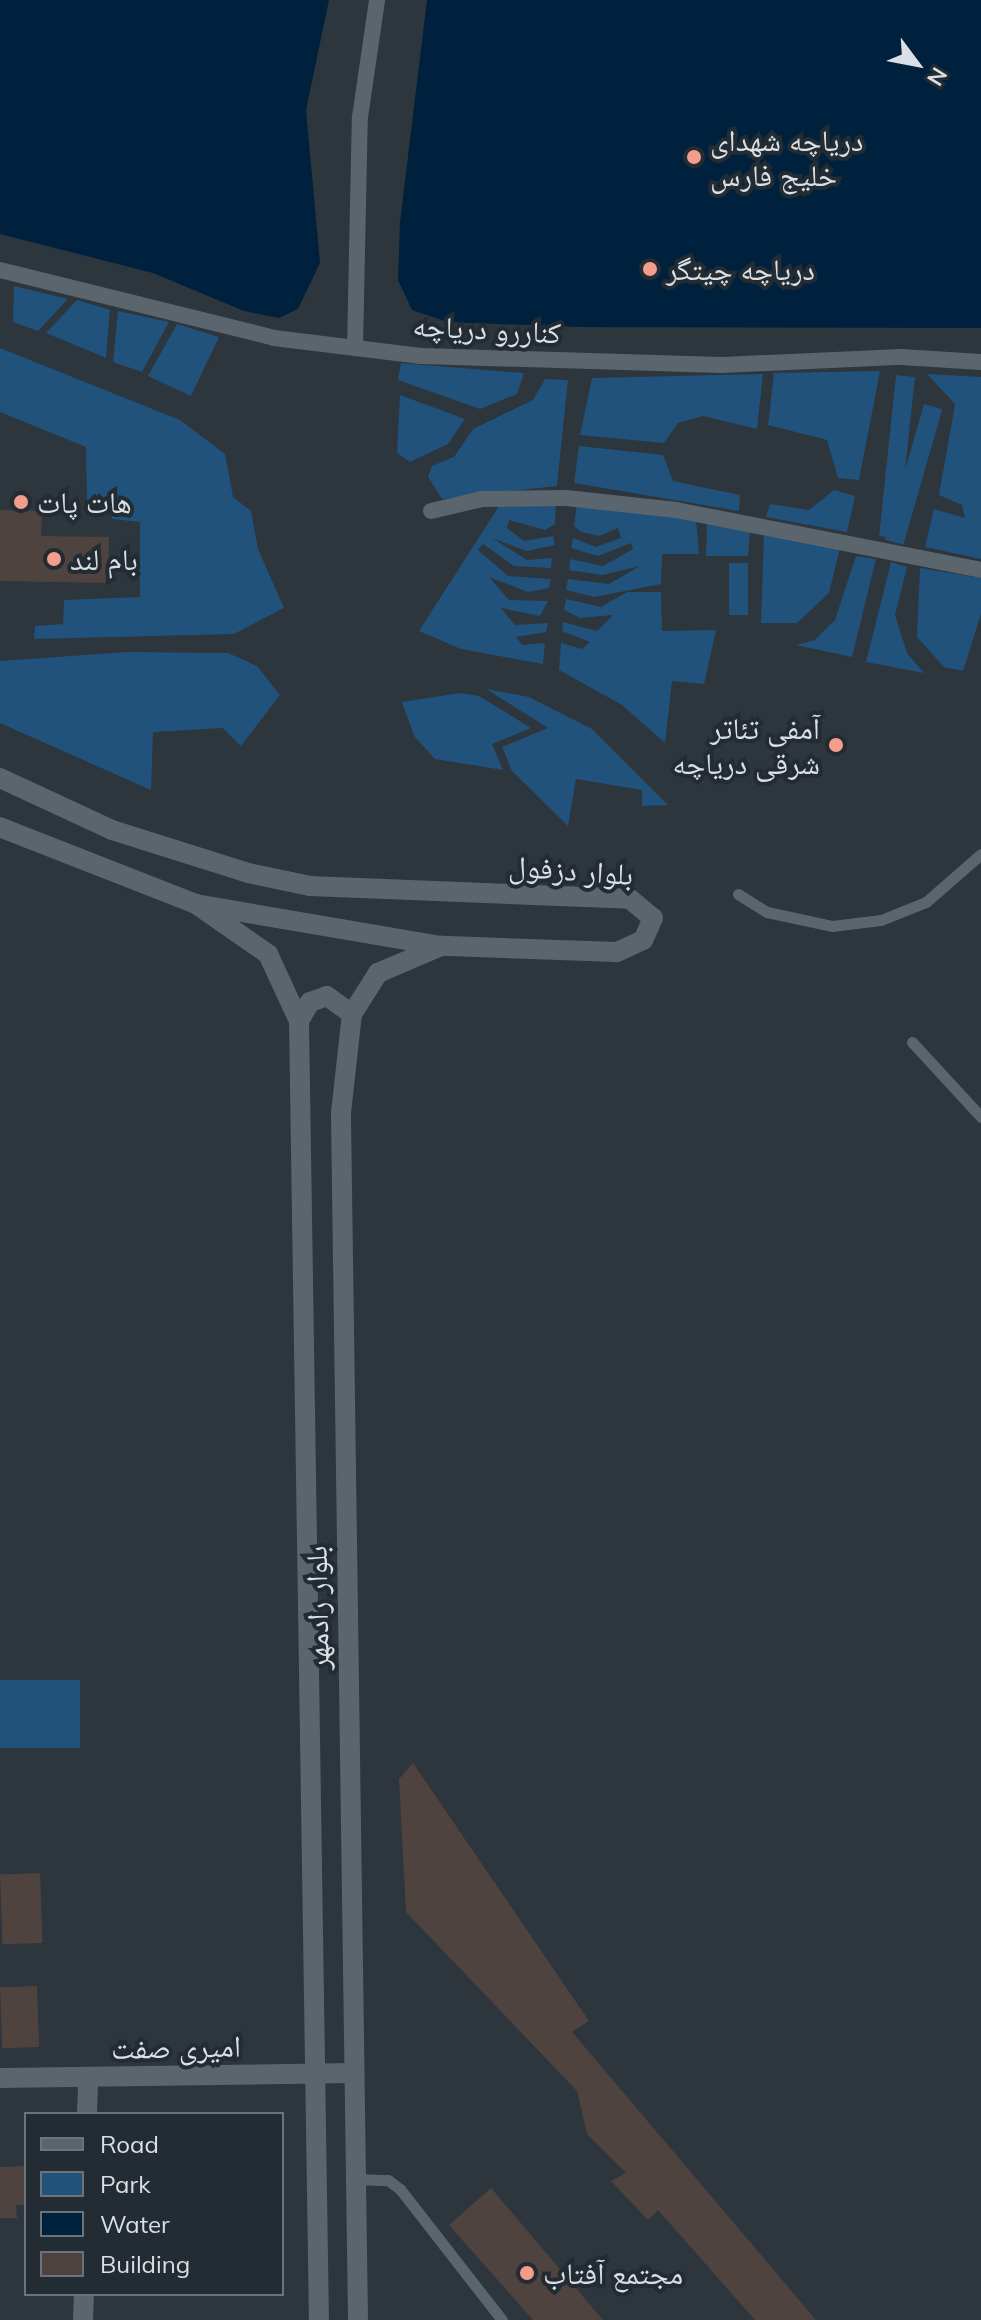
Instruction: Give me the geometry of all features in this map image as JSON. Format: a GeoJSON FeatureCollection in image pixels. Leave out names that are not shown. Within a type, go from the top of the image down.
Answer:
{"type":"FeatureCollection","features":[{"type":"Feature","properties":{"kind":"street"},"geometry":{"type":"LineString","coordinates":[[355,348],[360,117],[377,0]]}},
{"type":"Feature","properties":{"kind":"street","name":"کناررو دریاچه"},"geometry":{"type":"LineString","coordinates":[[0,270],[274,338],[355,348],[539,363],[981,362]]}},
{"type":"Feature","properties":{"kind":"street"},"geometry":{"type":"LineString","coordinates":[[431,511],[482,499],[566,498],[676,510],[981,570]]}},
{"type":"Feature","properties":{"kind":"street","name":"بلوار دزفول"},"geometry":{"type":"LineString","coordinates":[[0,778],[112,830],[248,873],[310,886],[630,899],[653,918],[643,940],[617,952],[441,946],[196,904],[0,827]]}},
{"type":"Feature","properties":{"kind":"street"},"geometry":{"type":"LineString","coordinates":[[196,904],[268,954],[299,1021]]}},
{"type":"Feature","properties":{"kind":"street","name":"بلوار رادمهر"},"geometry":{"type":"LineString","coordinates":[[358,2320],[352,2073],[341,1113],[352,1014],[378,973],[441,946]]}},
{"type":"Feature","properties":{"kind":"street"},"geometry":{"type":"LineString","coordinates":[[299,1021],[310,1002],[327,996],[352,1014]]}},
{"type":"Feature","properties":{"kind":"street","name":"بلوار رادمهر"},"geometry":{"type":"LineString","coordinates":[[299,1021],[319,2320]]}},
{"type":"Feature","properties":{"kind":"street","name":"امیری صفت"},"geometry":{"type":"LineString","coordinates":[[0,2078],[352,2073]]}},
{"type":"Feature","properties":{"kind":"street"},"geometry":{"type":"LineString","coordinates":[[87,2112],[88,2079]]}},
{"type":"Feature","properties":{"kind":"street"},"geometry":{"type":"LineString","coordinates":[[83,2320],[84,2296]]}},
{"type":"Feature","properties":{"kind":"lane"},"geometry":{"type":"LineString","coordinates":[[738,894],[767,912],[832,926],[881,920],[926,902],[981,854]]}},
{"type":"Feature","properties":{"kind":"lane"},"geometry":{"type":"LineString","coordinates":[[912,1042],[981,1117]]}},
{"type":"Feature","properties":{"kind":"lane"},"geometry":{"type":"LineString","coordinates":[[355,2179],[388,2180],[400,2189],[502,2320]]}},
{"type":"Feature","properties":{"kind":"green space"},"geometry":{"type":"Polygon","coordinates":[[[14,286],[68,299],[38,331],[13,322],[14,286]]]}},
{"type":"Feature","properties":{"kind":"green space"},"geometry":{"type":"Polygon","coordinates":[[[77,300],[110,310],[106,358],[46,333],[77,300]]]}},
{"type":"Feature","properties":{"kind":"green space"},"geometry":{"type":"Polygon","coordinates":[[[118,311],[169,322],[142,372],[113,362],[118,311]]]}},
{"type":"Feature","properties":{"kind":"green space"},"geometry":{"type":"Polygon","coordinates":[[[177,324],[219,337],[191,396],[148,376],[177,324]]]}},
{"type":"Feature","properties":{"kind":"green space"},"geometry":{"type":"Polygon","coordinates":[[[0,348],[180,420],[225,454],[233,497],[251,511],[258,549],[284,608],[234,634],[34,639],[35,626],[63,624],[64,600],[140,597],[140,522],[112,519],[110,504],[87,504],[86,447],[0,412],[0,348]]]}},
{"type":"Feature","properties":{"kind":"green space"},"geometry":{"type":"Polygon","coordinates":[[[401,363],[524,373],[517,394],[480,409],[398,380],[401,363]]]}},
{"type":"Feature","properties":{"kind":"green space"},"geometry":{"type":"Polygon","coordinates":[[[880,371],[859,480],[838,478],[827,440],[768,425],[774,373],[880,371]]]}},
{"type":"Feature","properties":{"kind":"green space"},"geometry":{"type":"Polygon","coordinates":[[[763,374],[757,429],[703,416],[678,423],[664,443],[580,435],[592,378],[763,374]]]}},
{"type":"Feature","properties":{"kind":"green space"},"geometry":{"type":"Polygon","coordinates":[[[927,374],[981,377],[981,559],[925,547],[934,509],[965,518],[962,505],[939,495],[955,404],[927,374]]]}},
{"type":"Feature","properties":{"kind":"green space"},"geometry":{"type":"Polygon","coordinates":[[[896,375],[915,377],[898,538],[879,536],[896,375]]]}},
{"type":"Feature","properties":{"kind":"green space"},"geometry":{"type":"Polygon","coordinates":[[[545,379],[568,380],[557,486],[442,499],[428,477],[432,466],[454,457],[473,429],[533,400],[545,379]]]}},
{"type":"Feature","properties":{"kind":"green space"},"geometry":{"type":"Polygon","coordinates":[[[400,395],[465,419],[448,444],[410,462],[397,453],[400,395]]]}},
{"type":"Feature","properties":{"kind":"green space"},"geometry":{"type":"Polygon","coordinates":[[[924,404],[942,409],[903,545],[885,540],[924,404]]]}},
{"type":"Feature","properties":{"kind":"green space"},"geometry":{"type":"Polygon","coordinates":[[[579,446],[663,455],[673,481],[740,495],[739,511],[574,483],[579,446]]]}},
{"type":"Feature","properties":{"kind":"green space"},"geometry":{"type":"Polygon","coordinates":[[[834,490],[855,496],[847,532],[766,517],[770,504],[809,510],[834,490]]]}},
{"type":"Feature","properties":{"kind":"green space"},"geometry":{"type":"Polygon","coordinates":[[[556,504],[555,524],[545,530],[509,520],[507,528],[524,541],[553,536],[555,545],[527,551],[492,538],[527,560],[552,558],[551,568],[514,566],[483,544],[478,550],[508,576],[551,579],[549,588],[528,592],[489,577],[509,600],[548,601],[540,616],[501,608],[515,625],[548,623],[546,632],[516,637],[522,645],[545,643],[543,664],[461,649],[419,631],[499,506],[556,504]]]}},
{"type":"Feature","properties":{"kind":"green space"},"geometry":{"type":"Polygon","coordinates":[[[577,504],[696,520],[699,554],[662,554],[661,584],[594,597],[566,590],[568,579],[609,584],[640,566],[602,575],[569,570],[570,559],[603,566],[633,549],[631,543],[598,556],[571,548],[573,538],[596,547],[621,538],[618,528],[599,536],[581,532],[574,526],[577,504]]]}},
{"type":"Feature","properties":{"kind":"green space"},"geometry":{"type":"Polygon","coordinates":[[[707,524],[750,531],[748,556],[706,556],[707,524]]]}},
{"type":"Feature","properties":{"kind":"green space"},"geometry":{"type":"Polygon","coordinates":[[[764,533],[840,548],[829,593],[797,623],[761,623],[764,533]]]}},
{"type":"Feature","properties":{"kind":"green space"},"geometry":{"type":"Polygon","coordinates":[[[856,556],[876,559],[852,657],[796,645],[815,640],[835,620],[856,556]]]}},
{"type":"Feature","properties":{"kind":"green space"},"geometry":{"type":"Polygon","coordinates":[[[891,562],[907,567],[895,615],[907,653],[924,673],[866,662],[891,562]]]}},
{"type":"Feature","properties":{"kind":"green space"},"geometry":{"type":"Polygon","coordinates":[[[729,563],[748,563],[748,615],[729,615],[729,563]]]}},
{"type":"Feature","properties":{"kind":"green space"},"geometry":{"type":"Polygon","coordinates":[[[920,568],[981,578],[981,614],[963,671],[944,667],[917,637],[920,568]]]}},
{"type":"Feature","properties":{"kind":"green space"},"geometry":{"type":"Polygon","coordinates":[[[627,592],[661,592],[662,631],[716,630],[704,684],[672,681],[665,743],[622,705],[559,670],[561,643],[582,649],[590,642],[562,631],[563,622],[597,631],[613,615],[580,618],[564,610],[566,599],[601,607],[627,592]]]}},
{"type":"Feature","properties":{"kind":"green space"},"geometry":{"type":"Polygon","coordinates":[[[127,652],[228,653],[257,666],[280,695],[241,746],[223,728],[153,732],[151,790],[0,723],[0,661],[127,652]]]}},
{"type":"Feature","properties":{"kind":"green space"},"geometry":{"type":"Polygon","coordinates":[[[486,689],[529,697],[592,729],[668,805],[642,806],[642,790],[576,779],[568,826],[512,771],[502,747],[548,728],[486,689]]]}},
{"type":"Feature","properties":{"kind":"green space"},"geometry":{"type":"Polygon","coordinates":[[[460,693],[479,696],[531,728],[492,744],[503,770],[435,759],[414,736],[402,702],[460,693]]]}},
{"type":"Feature","properties":{"kind":"green space"},"geometry":{"type":"Polygon","coordinates":[[[0,1680],[80,1680],[80,1748],[0,1748],[0,1680]]]}},
{"type":"Feature","properties":{"kind":"water"},"geometry":{"type":"Polygon","coordinates":[[[0,0],[329,0],[306,110],[320,263],[298,309],[279,318],[244,311],[153,273],[0,234],[0,0]]]}},
{"type":"Feature","properties":{"kind":"water","name":"دریاچه شهدای خلیج فارس"},"geometry":{"type":"Polygon","coordinates":[[[427,0],[981,0],[981,328],[578,327],[447,322],[412,310],[398,280],[400,222],[427,0]]]}},
{"type":"Feature","properties":{"kind":"building","name":"بام لند"},"geometry":{"type":"Polygon","coordinates":[[[0,510],[42,511],[41,536],[109,537],[108,583],[0,581],[0,510]]]}},
{"type":"Feature","properties":{"kind":"building"},"geometry":{"type":"Polygon","coordinates":[[[413,1763],[589,2021],[572,2032],[816,2320],[755,2320],[658,2210],[648,2220],[611,2181],[626,2173],[587,2134],[577,2091],[406,1912],[399,1779],[413,1763]]]}},
{"type":"Feature","properties":{"kind":"building"},"geometry":{"type":"Polygon","coordinates":[[[40,1873],[42,1943],[2,1944],[0,1874],[40,1873]]]}},
{"type":"Feature","properties":{"kind":"building"},"geometry":{"type":"Polygon","coordinates":[[[37,1986],[39,2047],[2,2048],[0,1987],[37,1986]]]}},
{"type":"Feature","properties":{"kind":"building"},"geometry":{"type":"Polygon","coordinates":[[[24,2166],[24,2205],[16,2205],[17,2218],[0,2218],[0,2167],[24,2166]]]}},
{"type":"Feature","properties":{"kind":"building","name":"مجتمع آفتاب"},"geometry":{"type":"Polygon","coordinates":[[[491,2188],[603,2320],[533,2320],[449,2225],[491,2188]]]}},
{"type":"Feature","properties":{"kind":"place","name":"دریاچه شهدای خلیج فارس"},"geometry":{"type":"Point","coordinates":[694,157]}},
{"type":"Feature","properties":{"kind":"place","name":"دریاچه چیتگر"},"geometry":{"type":"Point","coordinates":[650,269]}},
{"type":"Feature","properties":{"kind":"place","name":"هات پات"},"geometry":{"type":"Point","coordinates":[21,502]}},
{"type":"Feature","properties":{"kind":"place","name":"بام لند"},"geometry":{"type":"Point","coordinates":[54,559]}},
{"type":"Feature","properties":{"kind":"place","name":"آمفی تئاتر شرقی دریاچه"},"geometry":{"type":"Point","coordinates":[836,745]}},
{"type":"Feature","properties":{"kind":"place","name":"مجتمع آفتاب"},"geometry":{"type":"Point","coordinates":[527,2273]}}]}
